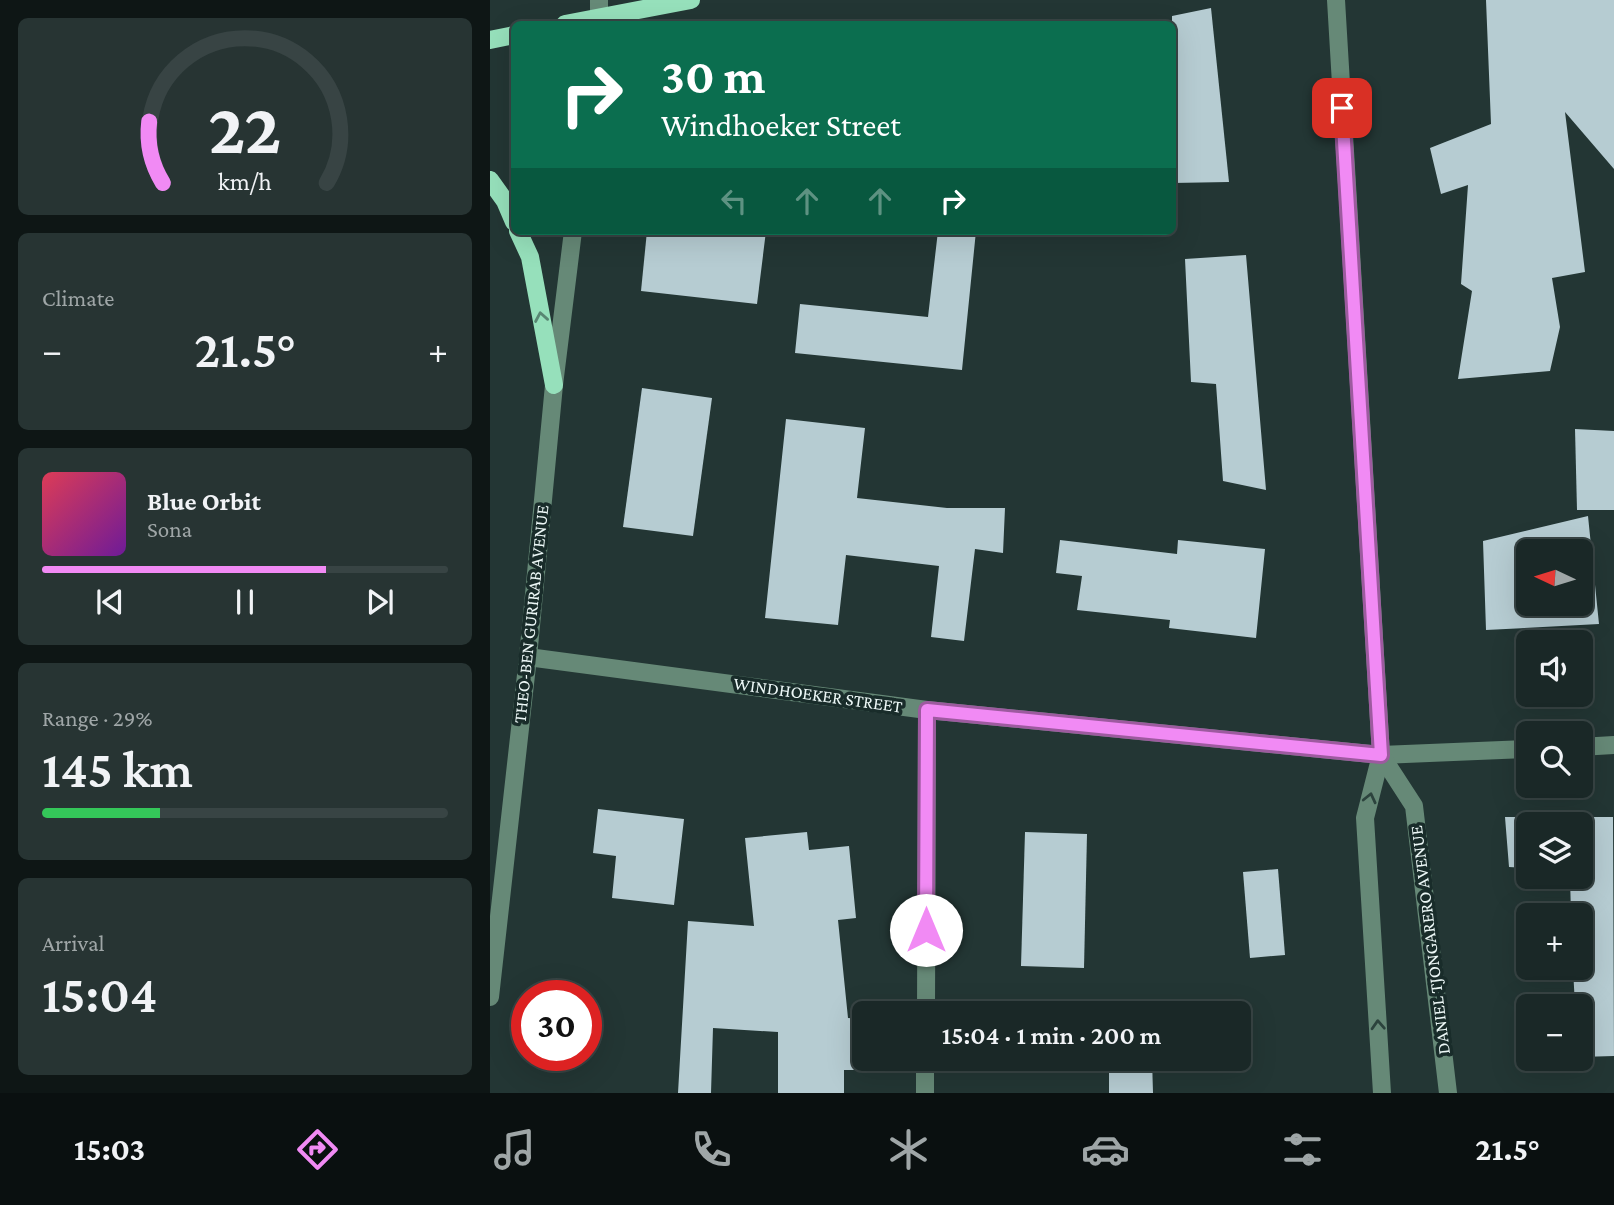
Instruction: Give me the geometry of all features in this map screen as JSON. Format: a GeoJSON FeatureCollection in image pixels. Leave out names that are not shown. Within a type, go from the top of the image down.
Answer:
{"type":"FeatureCollection","features":[{"type":"Feature","properties":{"kind":"main road"},"geometry":{"type":"LineString","coordinates":[[575,21],[599,14],[691,0]]}},
{"type":"Feature","properties":{"kind":"main road"},"geometry":{"type":"LineString","coordinates":[[490,40],[511,36]]}},
{"type":"Feature","properties":{"kind":"main road"},"geometry":{"type":"LineString","coordinates":[[490,180],[511,215]]}},
{"type":"Feature","properties":{"kind":"main road"},"geometry":{"type":"LineString","coordinates":[[521,235],[530,257],[554,384]]}},
{"type":"Feature","properties":{"kind":"street"},"geometry":{"type":"LineString","coordinates":[[1336,0],[1381,755],[1365,818],[1382,1093]]}},
{"type":"Feature","properties":{"kind":"street","name":"THEO-BEN GURIRAB AVENUE"},"geometry":{"type":"LineString","coordinates":[[490,997],[528,657],[554,384],[573,235]]}},
{"type":"Feature","properties":{"kind":"street","name":"WINDHOEKER STREET"},"geometry":{"type":"LineString","coordinates":[[528,657],[927,710],[1381,755],[1516,749]]}},
{"type":"Feature","properties":{"kind":"street"},"geometry":{"type":"LineString","coordinates":[[926,1001],[927,710]]}},
{"type":"Feature","properties":{"kind":"street"},"geometry":{"type":"LineString","coordinates":[[1593,746],[1614,745]]}},
{"type":"Feature","properties":{"kind":"street","name":"DANIEL TJONGARERO AVENUE"},"geometry":{"type":"LineString","coordinates":[[1381,755],[1415,806],[1448,1093]]}},
{"type":"Feature","properties":{"kind":"street"},"geometry":{"type":"LineString","coordinates":[[925,1071],[925,1093]]}},
{"type":"Feature","properties":{"kind":"building"},"geometry":{"type":"Polygon","coordinates":[[[1486,0],[1614,0],[1614,169],[1565,112],[1585,272],[1552,278],[1560,327],[1550,371],[1458,379],[1472,291],[1461,284],[1468,185],[1441,194],[1430,148],[1491,124],[1486,0]]]}},
{"type":"Feature","properties":{"kind":"building"},"geometry":{"type":"Polygon","coordinates":[[[1211,8],[1229,182],[1176,183],[1176,21],[1172,21],[1172,16],[1211,8]]]}},
{"type":"Feature","properties":{"kind":"building"},"geometry":{"type":"Polygon","coordinates":[[[647,235],[766,235],[757,304],[641,291],[647,235]]]}},
{"type":"Feature","properties":{"kind":"building"},"geometry":{"type":"Polygon","coordinates":[[[938,235],[976,235],[962,370],[795,353],[800,304],[928,317],[938,235]]]}},
{"type":"Feature","properties":{"kind":"building"},"geometry":{"type":"Polygon","coordinates":[[[1246,255],[1266,490],[1223,481],[1216,384],[1191,382],[1185,259],[1246,255]]]}},
{"type":"Feature","properties":{"kind":"building"},"geometry":{"type":"Polygon","coordinates":[[[642,388],[712,398],[693,536],[623,527],[642,388]]]}},
{"type":"Feature","properties":{"kind":"building"},"geometry":{"type":"Polygon","coordinates":[[[786,419],[865,428],[857,498],[947,508],[1005,508],[1003,553],[975,549],[964,641],[931,637],[939,566],[846,555],[838,625],[765,618],[786,419]]]}},
{"type":"Feature","properties":{"kind":"building"},"geometry":{"type":"Polygon","coordinates":[[[1575,429],[1614,431],[1614,510],[1577,510],[1575,429]]]}},
{"type":"Feature","properties":{"kind":"building"},"geometry":{"type":"Polygon","coordinates":[[[1588,516],[1590,539],[1516,539],[1516,616],[1593,616],[1593,565],[1599,624],[1486,630],[1483,541],[1588,516]]]}},
{"type":"Feature","properties":{"kind":"building"},"geometry":{"type":"Polygon","coordinates":[[[1060,540],[1177,554],[1178,540],[1265,549],[1256,638],[1169,628],[1170,620],[1077,610],[1082,576],[1056,573],[1060,540]]]}},
{"type":"Feature","properties":{"kind":"building"},"geometry":{"type":"Polygon","coordinates":[[[598,809],[684,819],[674,905],[612,898],[616,856],[593,853],[598,809]]]}},
{"type":"Feature","properties":{"kind":"building"},"geometry":{"type":"Polygon","coordinates":[[[1505,817],[1516,817],[1516,867],[1509,867],[1505,817]]]}},
{"type":"Feature","properties":{"kind":"building"},"geometry":{"type":"Polygon","coordinates":[[[1593,817],[1613,817],[1614,1056],[1593,1057],[1593,994],[1574,994],[1574,980],[1593,980],[1593,903],[1571,903],[1570,889],[1593,889],[1593,817]]]}},
{"type":"Feature","properties":{"kind":"building"},"geometry":{"type":"Polygon","coordinates":[[[807,832],[809,850],[849,846],[856,918],[838,920],[848,1018],[852,1018],[852,1070],[844,1070],[844,1093],[778,1093],[778,1032],[713,1028],[711,1093],[678,1093],[688,921],[754,926],[745,838],[807,832]]]}},
{"type":"Feature","properties":{"kind":"building"},"geometry":{"type":"Polygon","coordinates":[[[1025,832],[1087,834],[1084,968],[1021,966],[1025,832]]]}},
{"type":"Feature","properties":{"kind":"building"},"geometry":{"type":"Polygon","coordinates":[[[1278,869],[1285,955],[1250,958],[1243,872],[1278,869]]]}},
{"type":"Feature","properties":{"kind":"building"},"geometry":{"type":"Polygon","coordinates":[[[1109,1071],[1152,1071],[1153,1093],[1109,1093],[1109,1071]]]}},
{"type":"Feature","properties":{"kind":"route"},"geometry":{"type":"LineString","coordinates":[[926,930],[927,710],[1381,755],[1342,108]]}}]}
